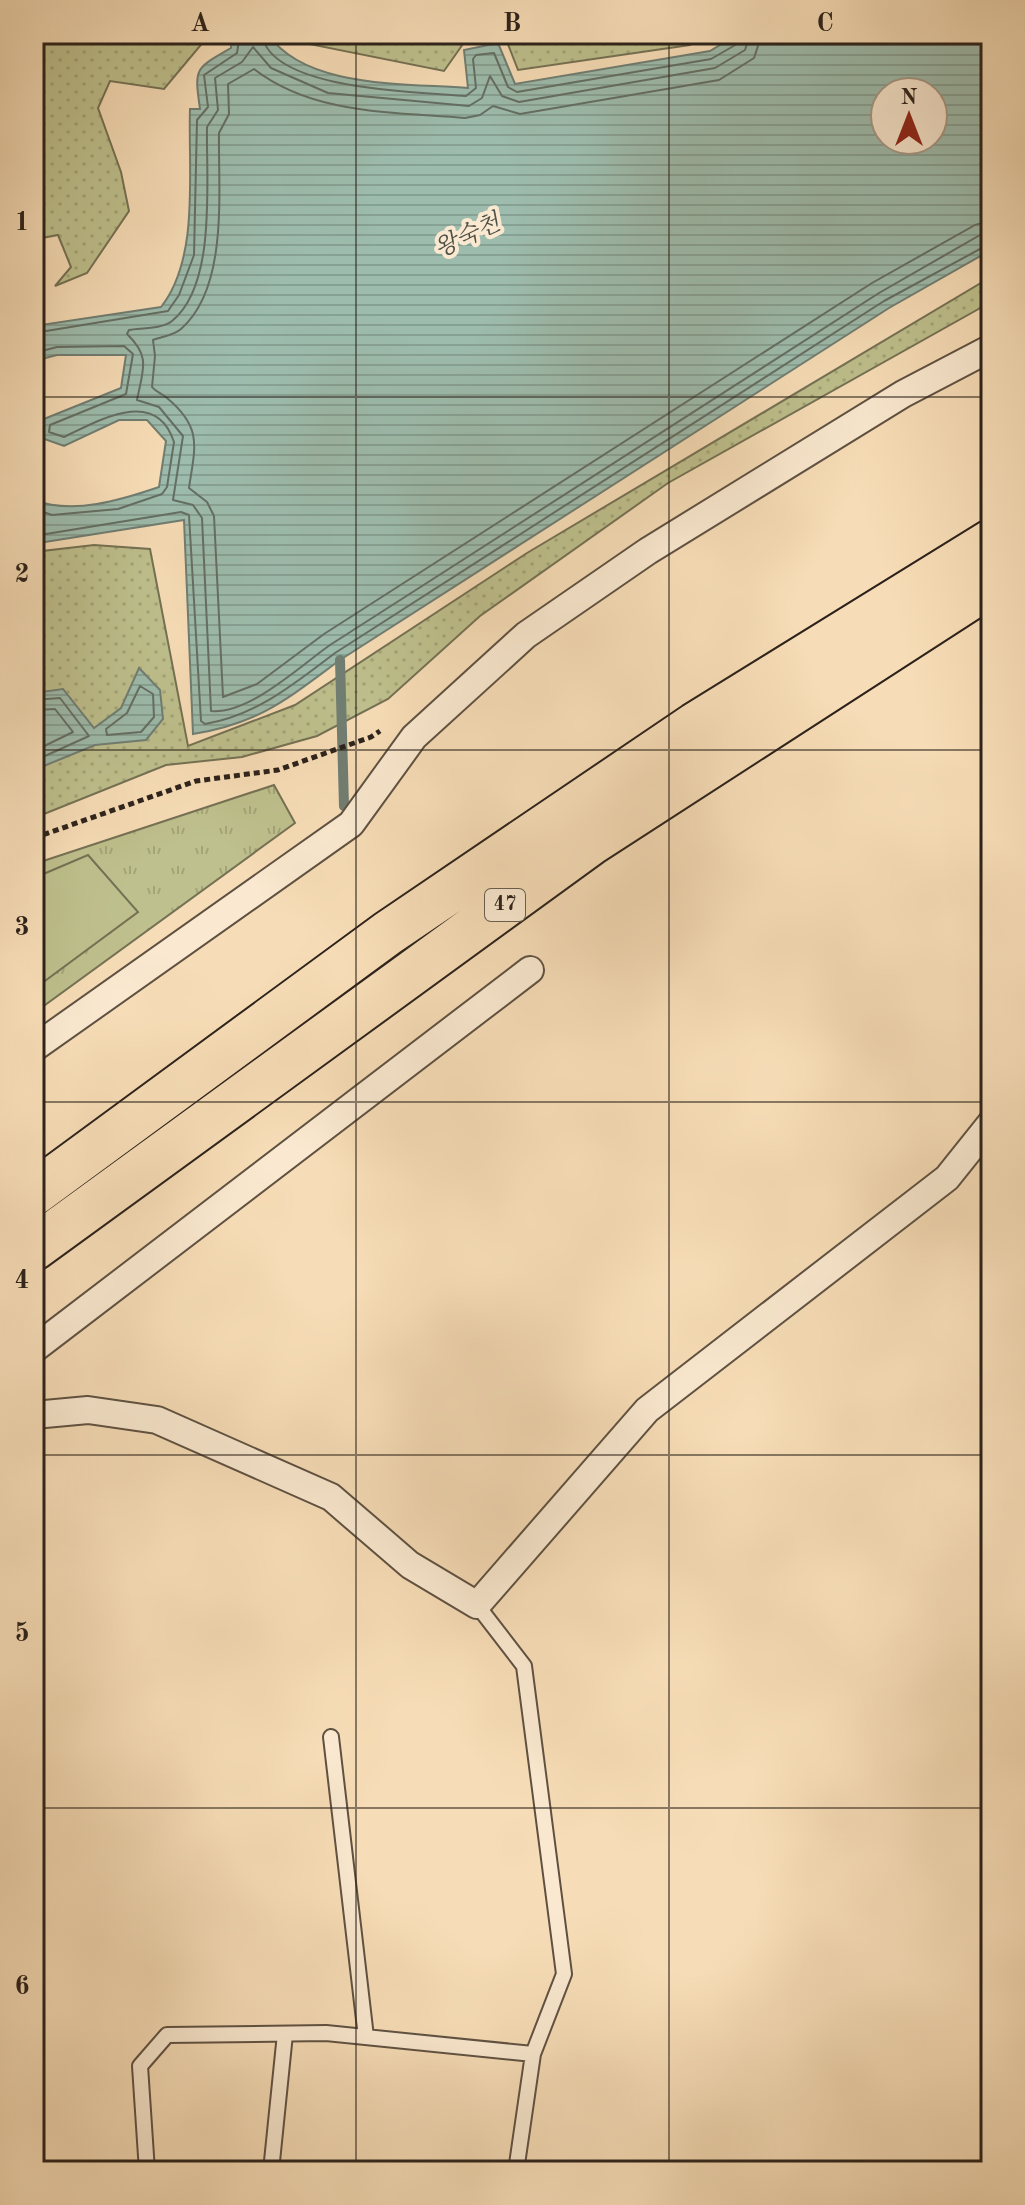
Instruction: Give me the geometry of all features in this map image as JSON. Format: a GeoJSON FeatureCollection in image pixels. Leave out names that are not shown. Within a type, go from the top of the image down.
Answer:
{"type":"FeatureCollection","features":[{"type":"Feature","properties":{"kind":"highway","name":"47"},"geometry":{"type":"LineString","coordinates":[[34,1193],[388,933],[695,725],[991,542]]}},
{"type":"Feature","properties":{"kind":"highway","name":"47"},"geometry":{"type":"LineString","coordinates":[[34,1248],[592,842],[991,584]]}},
{"type":"Feature","properties":{"kind":"street"},"geometry":{"type":"LineString","coordinates":[[34,1048],[351,824],[414,737],[526,635],[701,518],[903,394],[991,348]]}},
{"type":"Feature","properties":{"kind":"street"},"geometry":{"type":"LineString","coordinates":[[34,1349],[530,970]]}},
{"type":"Feature","properties":{"kind":"street"},"geometry":{"type":"LineString","coordinates":[[34,1415],[88,1410],[157,1420],[331,1497],[410,1565],[477,1605],[647,1410],[947,1178],[991,1123]]}},
{"type":"Feature","properties":{"kind":"lane"},"geometry":{"type":"LineString","coordinates":[[477,1605],[524,1666],[564,1974],[533,2054],[516,2171]]}},
{"type":"Feature","properties":{"kind":"lane"},"geometry":{"type":"LineString","coordinates":[[331,1737],[366,2037]]}},
{"type":"Feature","properties":{"kind":"lane"},"geometry":{"type":"LineString","coordinates":[[271,2171],[285,2034]]}},
{"type":"Feature","properties":{"kind":"lane"},"geometry":{"type":"LineString","coordinates":[[147,2171],[140,2066],[167,2035],[366,2037],[533,2054]]}},
{"type":"Feature","properties":{"kind":"path"},"geometry":{"type":"LineString","coordinates":[[34,838],[196,781],[278,770],[371,737]]}},
{"type":"Feature","properties":{"kind":"green space"},"geometry":{"type":"Polygon","coordinates":[[[34,34],[210,34],[164,89],[110,81],[98,108],[121,172],[129,211],[87,273],[55,286],[71,267],[58,235],[37,239],[34,245],[34,34]]]}},
{"type":"Feature","properties":{"kind":"green space"},"geometry":{"type":"Polygon","coordinates":[[[282,34],[470,34],[444,71],[284,39],[282,34]]]}},
{"type":"Feature","properties":{"kind":"green space"},"geometry":{"type":"Polygon","coordinates":[[[504,34],[709,34],[690,45],[518,70],[504,34]]]}},
{"type":"Feature","properties":{"kind":"green space"},"geometry":{"type":"Polygon","coordinates":[[[991,277],[991,302],[668,483],[480,616],[388,699],[317,736],[242,757],[166,765],[34,818],[34,552],[94,545],[150,549],[188,746],[295,705],[527,553],[991,277]]]}},
{"type":"Feature","properties":{"kind":"green space"},"geometry":{"type":"Polygon","coordinates":[[[274,785],[295,823],[34,1013],[34,864],[274,785]]]}},
{"type":"Feature","properties":{"kind":"green space"},"geometry":{"type":"Polygon","coordinates":[[[88,855],[138,912],[34,989],[34,878],[88,855]]]}},
{"type":"Feature","properties":{"kind":"water","name":"왕숙천"},"geometry":{"type":"Polygon","coordinates":[[[232,34],[268,34],[285,52],[306,65],[331,74],[388,83],[468,88],[464,50],[498,43],[515,84],[710,51],[738,34],[991,34],[991,250],[889,308],[340,660],[272,708],[237,723],[193,734],[184,520],[45,542],[34,538],[34,500],[81,506],[113,501],[159,487],[166,441],[147,420],[119,420],[64,446],[39,437],[34,439],[34,423],[121,388],[126,355],[57,355],[34,361],[34,326],[161,307],[182,264],[187,239],[190,109],[200,109],[198,77],[210,60],[231,48],[232,34]]]}},
{"type":"Feature","properties":{"kind":"water"},"geometry":{"type":"Polygon","coordinates":[[[139,668],[160,690],[163,719],[146,740],[95,745],[34,770],[34,693],[63,689],[94,728],[121,708],[139,668]]]}},
{"type":"Feature","properties":{"kind":"waterway"},"geometry":{"type":"LineString","coordinates":[[340,660],[344,806]]}}]}
